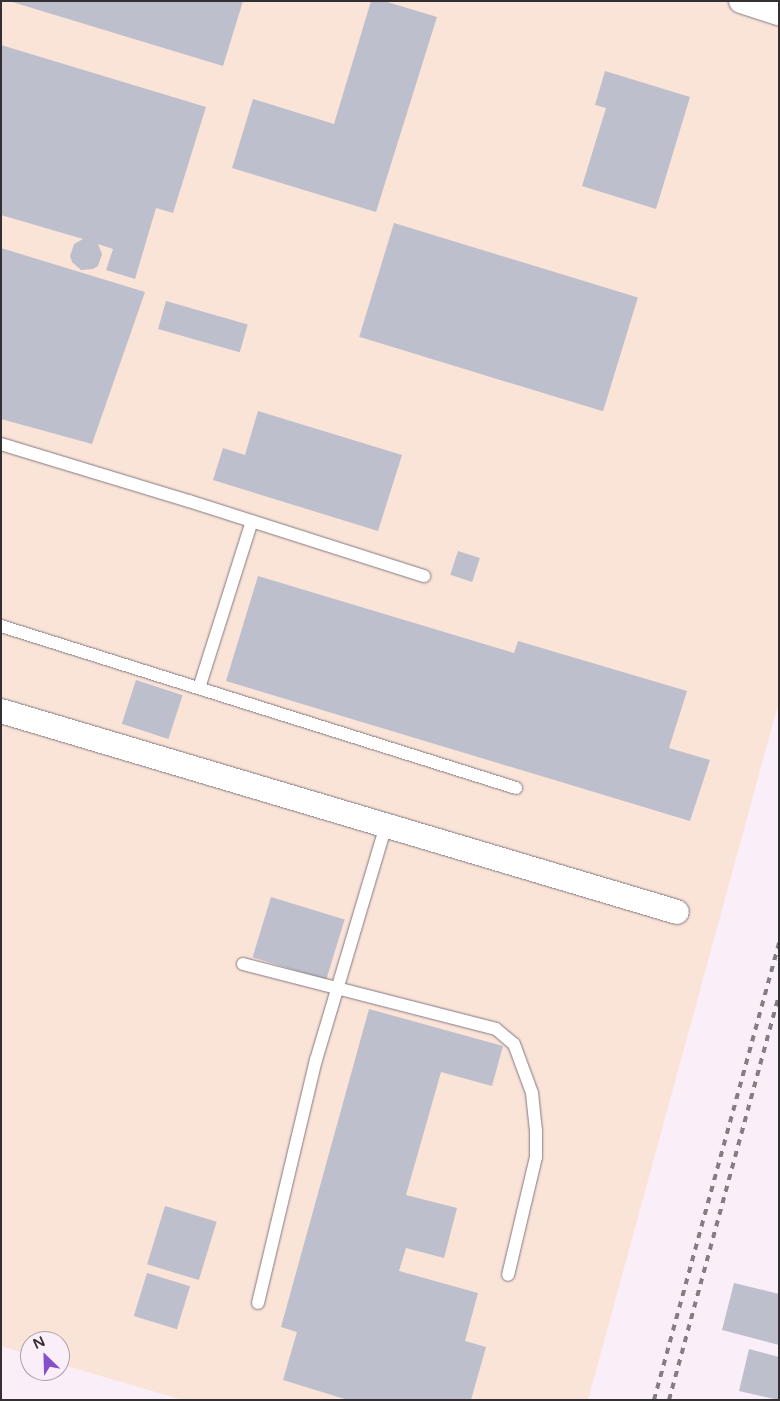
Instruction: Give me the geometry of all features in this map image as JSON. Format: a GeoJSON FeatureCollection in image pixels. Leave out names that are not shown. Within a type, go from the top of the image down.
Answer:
{"type":"FeatureCollection","features":[{"type":"Feature","properties":{"kind":"street"},"geometry":{"type":"LineString","coordinates":[[741,1],[779,13]]}},
{"type":"Feature","properties":{"kind":"street"},"geometry":{"type":"LineString","coordinates":[[1,711],[677,912]]}},
{"type":"Feature","properties":{"kind":"lane"},"geometry":{"type":"LineString","coordinates":[[1,444],[424,576]]}},
{"type":"Feature","properties":{"kind":"lane"},"geometry":{"type":"LineString","coordinates":[[198,688],[252,521]]}},
{"type":"Feature","properties":{"kind":"lane"},"geometry":{"type":"LineString","coordinates":[[1,626],[516,788]]}},
{"type":"Feature","properties":{"kind":"lane"},"geometry":{"type":"LineString","coordinates":[[258,1303],[316,1060],[386,825]]}},
{"type":"Feature","properties":{"kind":"lane"},"geometry":{"type":"LineString","coordinates":[[243,964],[496,1029],[514,1044],[524,1066],[532,1093],[536,1130],[536,1157],[508,1275]]}},
{"type":"Feature","properties":{"kind":"shaded area"},"geometry":{"type":"Polygon","coordinates":[[[1,1],[779,1],[779,701],[588,1400],[183,1400],[70,1367],[70,1331],[20,1331],[20,1352],[1,1346],[1,1]]]}},
{"type":"Feature","properties":{"kind":"building"},"geometry":{"type":"Polygon","coordinates":[[[9,1],[243,1],[223,66],[9,1]]]}},
{"type":"Feature","properties":{"kind":"building"},"geometry":{"type":"Polygon","coordinates":[[[371,1],[384,1],[437,17],[376,212],[232,168],[253,99],[334,124],[371,1]]]}},
{"type":"Feature","properties":{"kind":"building"},"geometry":{"type":"Polygon","coordinates":[[[1,45],[206,107],[173,213],[156,208],[135,279],[106,270],[113,249],[98,244],[102,254],[98,266],[93,269],[81,270],[72,262],[70,256],[74,244],[83,239],[1,215],[1,45]]]}},
{"type":"Feature","properties":{"kind":"building"},"geometry":{"type":"Polygon","coordinates":[[[605,71],[690,97],[656,209],[582,186],[606,108],[595,105],[605,71]]]}},
{"type":"Feature","properties":{"kind":"building"},"geometry":{"type":"Polygon","coordinates":[[[394,223],[638,298],[603,411],[359,337],[394,223]]]}},
{"type":"Feature","properties":{"kind":"building"},"geometry":{"type":"Polygon","coordinates":[[[1,248],[145,292],[92,444],[1,419],[1,248]]]}},
{"type":"Feature","properties":{"kind":"building"},"geometry":{"type":"Polygon","coordinates":[[[166,301],[248,324],[240,352],[158,329],[166,301]]]}},
{"type":"Feature","properties":{"kind":"building"},"geometry":{"type":"Polygon","coordinates":[[[258,411],[402,455],[378,531],[213,480],[223,448],[245,455],[258,411]]]}},
{"type":"Feature","properties":{"kind":"building"},"geometry":{"type":"Polygon","coordinates":[[[458,551],[480,558],[472,582],[450,575],[458,551]]]}},
{"type":"Feature","properties":{"kind":"building"},"geometry":{"type":"Polygon","coordinates":[[[258,576],[514,653],[518,641],[687,691],[669,748],[710,760],[690,821],[226,681],[258,576]]]}},
{"type":"Feature","properties":{"kind":"building"},"geometry":{"type":"Polygon","coordinates":[[[136,680],[183,695],[168,739],[122,724],[136,680]]]}},
{"type":"Feature","properties":{"kind":"building"},"geometry":{"type":"Polygon","coordinates":[[[271,897],[345,920],[326,980],[253,957],[271,897]]]}},
{"type":"Feature","properties":{"kind":"building"},"geometry":{"type":"Polygon","coordinates":[[[369,1009],[503,1046],[492,1086],[441,1072],[406,1195],[457,1208],[444,1258],[406,1248],[399,1271],[478,1293],[465,1341],[486,1347],[471,1400],[348,1400],[283,1380],[297,1332],[281,1327],[369,1009]]]}},
{"type":"Feature","properties":{"kind":"building"},"geometry":{"type":"Polygon","coordinates":[[[165,1206],[217,1222],[199,1280],[147,1264],[165,1206]]]}},
{"type":"Feature","properties":{"kind":"building"},"geometry":{"type":"Polygon","coordinates":[[[147,1273],[190,1286],[177,1329],[134,1316],[147,1273]]]}},
{"type":"Feature","properties":{"kind":"building"},"geometry":{"type":"Polygon","coordinates":[[[734,1283],[779,1294],[779,1345],[722,1330],[734,1283]]]}},
{"type":"Feature","properties":{"kind":"building"},"geometry":{"type":"Polygon","coordinates":[[[749,1349],[779,1357],[779,1400],[739,1391],[749,1349]]]}},
{"type":"Feature","properties":{"kind":"railway"},"geometry":{"type":"LineString","coordinates":[[654,1400],[779,943]]}},
{"type":"Feature","properties":{"kind":"railway"},"geometry":{"type":"LineString","coordinates":[[669,1400],[779,995]]}}]}
